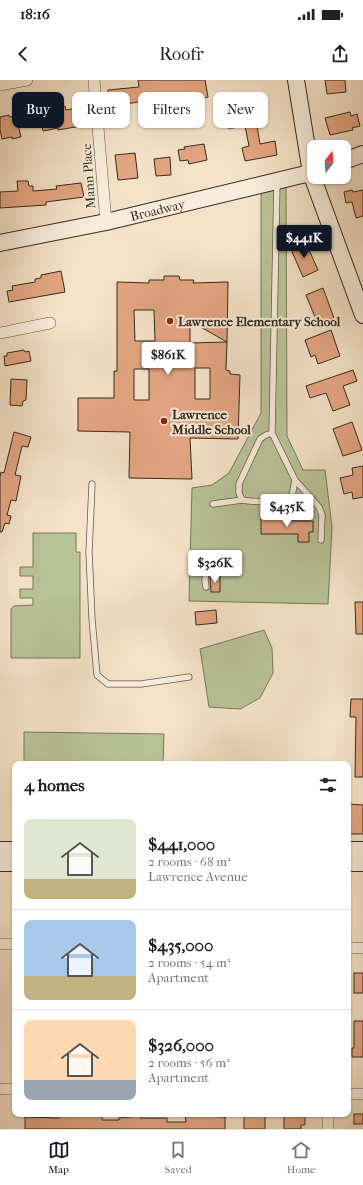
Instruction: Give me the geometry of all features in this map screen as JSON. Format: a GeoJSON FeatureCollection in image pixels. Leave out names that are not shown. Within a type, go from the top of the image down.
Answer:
{"type":"FeatureCollection","features":[{"type":"Feature","properties":{"kind":"main road"},"geometry":{"type":"LineString","coordinates":[[296,80],[307,144]]}},
{"type":"Feature","properties":{"kind":"main road"},"geometry":{"type":"LineString","coordinates":[[351,158],[363,154]]}},
{"type":"Feature","properties":{"kind":"main road","name":"Broadway"},"geometry":{"type":"LineString","coordinates":[[0,243],[106,222],[307,174]]}},
{"type":"Feature","properties":{"kind":"main road"},"geometry":{"type":"LineString","coordinates":[[316,184],[363,315]]}},
{"type":"Feature","properties":{"kind":"main road"},"geometry":{"type":"LineString","coordinates":[[0,850],[12,850]]}},
{"type":"Feature","properties":{"kind":"main road"},"geometry":{"type":"LineString","coordinates":[[351,850],[363,850]]}},
{"type":"Feature","properties":{"kind":"main road"},"geometry":{"type":"LineString","coordinates":[[0,863],[12,863]]}},
{"type":"Feature","properties":{"kind":"main road"},"geometry":{"type":"LineString","coordinates":[[351,863],[363,863]]}},
{"type":"Feature","properties":{"kind":"street"},"geometry":{"type":"LineString","coordinates":[[0,85],[27,80]]}},
{"type":"Feature","properties":{"kind":"street","name":"Mann Place"},"geometry":{"type":"LineString","coordinates":[[94,80],[106,222]]}},
{"type":"Feature","properties":{"kind":"street"},"geometry":{"type":"LineString","coordinates":[[0,333],[50,323]]}},
{"type":"Feature","properties":{"kind":"street"},"geometry":{"type":"LineString","coordinates":[[0,944],[12,944]]}},
{"type":"Feature","properties":{"kind":"street"},"geometry":{"type":"LineString","coordinates":[[351,948],[363,948]]}},
{"type":"Feature","properties":{"kind":"street"},"geometry":{"type":"LineString","coordinates":[[0,1089],[12,1089]]}},
{"type":"Feature","properties":{"kind":"street"},"geometry":{"type":"LineString","coordinates":[[351,1094],[363,1094]]}},
{"type":"Feature","properties":{"kind":"street"},"geometry":{"type":"LineString","coordinates":[[328,1117],[328,1129]]}},
{"type":"Feature","properties":{"kind":"lane"},"geometry":{"type":"LineString","coordinates":[[277,182],[272,433],[295,480],[320,507],[322,515],[321,540]]}},
{"type":"Feature","properties":{"kind":"lane"},"geometry":{"type":"LineString","coordinates":[[242,500],[239,493],[239,484],[260,439],[272,433]]}},
{"type":"Feature","properties":{"kind":"lane"},"geometry":{"type":"LineString","coordinates":[[213,504],[242,500],[253,502],[281,500],[292,496],[295,480]]}},
{"type":"Feature","properties":{"kind":"lane"},"geometry":{"type":"LineString","coordinates":[[92,484],[89,552],[92,619],[97,675],[108,684],[141,684],[189,677]]}},
{"type":"Feature","properties":{"kind":"lane"},"geometry":{"type":"LineString","coordinates":[[206,586],[204,578],[211,558]]}},
{"type":"Feature","properties":{"kind":"green space"},"geometry":{"type":"Polygon","coordinates":[[[286,179],[287,436],[303,470],[325,470],[332,527],[328,604],[189,601],[192,488],[212,485],[229,473],[261,413],[261,185],[286,179]]]}},
{"type":"Feature","properties":{"kind":"green space"},"geometry":{"type":"Polygon","coordinates":[[[33,533],[76,533],[76,552],[80,552],[80,658],[11,658],[11,609],[14,606],[33,605],[33,598],[20,598],[20,589],[33,589],[33,576],[20,576],[20,567],[33,567],[33,533]]]}},
{"type":"Feature","properties":{"kind":"green space"},"geometry":{"type":"Polygon","coordinates":[[[264,630],[272,648],[273,673],[260,698],[240,709],[209,707],[200,649],[264,630]]]}},
{"type":"Feature","properties":{"kind":"green space"},"geometry":{"type":"Polygon","coordinates":[[[24,732],[164,734],[163,761],[24,761],[24,732]]]}},
{"type":"Feature","properties":{"kind":"building"},"geometry":{"type":"Polygon","coordinates":[[[138,80],[205,80],[208,97],[205,98],[205,92],[138,92],[138,102],[130,103],[130,92],[108,92],[108,90],[139,87],[138,80]]]}},
{"type":"Feature","properties":{"kind":"building"},"geometry":{"type":"Polygon","coordinates":[[[325,80],[345,80],[346,92],[327,94],[325,80]]]}},
{"type":"Feature","properties":{"kind":"building"},"geometry":{"type":"Polygon","coordinates":[[[64,106],[66,110],[72,109],[72,128],[58,130],[58,128],[64,128],[64,106]]]}},
{"type":"Feature","properties":{"kind":"building"},"geometry":{"type":"Polygon","coordinates":[[[350,112],[351,116],[357,114],[360,126],[352,128],[353,130],[330,135],[325,118],[350,112]]]}},
{"type":"Feature","properties":{"kind":"building"},"geometry":{"type":"Polygon","coordinates":[[[9,115],[9,117],[12,117],[12,128],[19,128],[21,137],[2,139],[0,117],[9,115]]]}},
{"type":"Feature","properties":{"kind":"building"},"geometry":{"type":"Polygon","coordinates":[[[42,128],[58,128],[43,131],[42,128]]]}},
{"type":"Feature","properties":{"kind":"building"},"geometry":{"type":"Polygon","coordinates":[[[245,128],[257,128],[260,144],[275,141],[277,155],[245,161],[242,148],[249,146],[245,128]]]}},
{"type":"Feature","properties":{"kind":"building"},"geometry":{"type":"Polygon","coordinates":[[[204,144],[207,160],[189,164],[188,160],[180,161],[178,150],[185,149],[184,147],[204,144]]]}},
{"type":"Feature","properties":{"kind":"building"},"geometry":{"type":"Polygon","coordinates":[[[135,153],[138,178],[118,180],[115,155],[135,153]]]}},
{"type":"Feature","properties":{"kind":"building"},"geometry":{"type":"Polygon","coordinates":[[[170,157],[171,175],[156,176],[154,159],[170,157]]]}},
{"type":"Feature","properties":{"kind":"building"},"geometry":{"type":"Polygon","coordinates":[[[17,181],[28,181],[29,186],[33,186],[33,191],[57,189],[56,186],[81,183],[84,197],[46,202],[46,205],[0,208],[0,192],[18,191],[17,181]]]}},
{"type":"Feature","properties":{"kind":"building"},"geometry":{"type":"Polygon","coordinates":[[[352,190],[353,192],[363,190],[363,216],[356,218],[352,202],[346,203],[344,192],[352,190]]]}},
{"type":"Feature","properties":{"kind":"building"},"geometry":{"type":"Polygon","coordinates":[[[305,241],[318,270],[303,277],[290,247],[305,241]]]}},
{"type":"Feature","properties":{"kind":"building"},"geometry":{"type":"Polygon","coordinates":[[[61,271],[65,292],[9,302],[7,291],[13,290],[12,286],[35,282],[35,279],[41,278],[41,275],[61,271]]]}},
{"type":"Feature","properties":{"kind":"building"},"geometry":{"type":"Polygon","coordinates":[[[164,276],[179,276],[180,280],[194,280],[193,283],[228,282],[227,342],[226,370],[230,371],[230,374],[240,375],[238,439],[190,438],[192,479],[129,478],[130,432],[78,431],[78,398],[114,398],[114,371],[117,371],[117,282],[149,283],[149,280],[164,280],[164,276]],[[134,310],[135,341],[155,341],[154,310],[134,310]],[[190,321],[190,343],[227,342],[190,321]],[[195,368],[195,399],[210,399],[210,368],[195,368]],[[134,369],[134,400],[149,400],[149,369],[134,369]]]}},
{"type":"Feature","properties":{"kind":"building"},"geometry":{"type":"Polygon","coordinates":[[[323,288],[334,318],[322,323],[319,316],[315,317],[306,295],[323,288]]]}},
{"type":"Feature","properties":{"kind":"building"},"geometry":{"type":"Polygon","coordinates":[[[331,330],[340,356],[318,364],[315,355],[311,357],[305,340],[331,330]]]}},
{"type":"Feature","properties":{"kind":"building"},"geometry":{"type":"Polygon","coordinates":[[[24,350],[25,352],[29,351],[31,361],[5,366],[4,356],[7,356],[7,353],[24,350]]]}},
{"type":"Feature","properties":{"kind":"building"},"geometry":{"type":"Polygon","coordinates":[[[353,370],[357,381],[343,386],[350,405],[333,411],[326,393],[310,398],[306,386],[353,370]]]}},
{"type":"Feature","properties":{"kind":"building"},"geometry":{"type":"Polygon","coordinates":[[[11,379],[27,380],[26,400],[23,401],[22,406],[10,405],[11,379]]]}},
{"type":"Feature","properties":{"kind":"building"},"geometry":{"type":"Polygon","coordinates":[[[352,422],[362,450],[343,456],[333,429],[352,422]]]}},
{"type":"Feature","properties":{"kind":"building"},"geometry":{"type":"Polygon","coordinates":[[[14,432],[31,437],[28,447],[22,446],[15,475],[21,476],[16,501],[11,500],[7,515],[11,516],[9,524],[5,523],[2,532],[0,532],[0,477],[1,472],[4,473],[14,432]]]}},
{"type":"Feature","properties":{"kind":"building"},"geometry":{"type":"Polygon","coordinates":[[[363,466],[363,497],[353,499],[352,492],[344,494],[340,478],[353,475],[352,468],[363,466]]]}},
{"type":"Feature","properties":{"kind":"building"},"geometry":{"type":"Polygon","coordinates":[[[261,517],[286,517],[286,521],[313,521],[313,532],[309,532],[309,542],[298,542],[298,534],[261,534],[261,517]]]}},
{"type":"Feature","properties":{"kind":"building"},"geometry":{"type":"Polygon","coordinates":[[[210,576],[220,576],[220,592],[211,592],[210,576]]]}},
{"type":"Feature","properties":{"kind":"building"},"geometry":{"type":"Polygon","coordinates":[[[355,602],[363,602],[363,634],[356,634],[355,602]]]}},
{"type":"Feature","properties":{"kind":"building"},"geometry":{"type":"Polygon","coordinates":[[[216,610],[217,623],[196,625],[195,612],[216,610]]]}},
{"type":"Feature","properties":{"kind":"building"},"geometry":{"type":"Polygon","coordinates":[[[351,699],[363,699],[363,777],[355,777],[356,717],[350,717],[351,699]]]}},
{"type":"Feature","properties":{"kind":"building"},"geometry":{"type":"Polygon","coordinates":[[[351,804],[363,805],[363,834],[351,834],[351,804]]]}},
{"type":"Feature","properties":{"kind":"building"},"geometry":{"type":"Polygon","coordinates":[[[354,973],[363,973],[363,993],[354,993],[354,973]]]}},
{"type":"Feature","properties":{"kind":"building"},"geometry":{"type":"Polygon","coordinates":[[[354,1021],[363,1021],[363,1057],[352,1057],[352,1048],[354,1048],[354,1021]]]}},
{"type":"Feature","properties":{"kind":"building"},"geometry":{"type":"Polygon","coordinates":[[[354,1114],[363,1114],[363,1124],[354,1124],[354,1114]]]}},
{"type":"Feature","properties":{"kind":"building"},"geometry":{"type":"Polygon","coordinates":[[[25,1117],[102,1117],[102,1120],[119,1120],[119,1118],[140,1117],[167,1118],[167,1122],[186,1122],[185,1117],[225,1117],[225,1129],[25,1129],[25,1117]]]}},
{"type":"Feature","properties":{"kind":"building"},"geometry":{"type":"Polygon","coordinates":[[[244,1117],[265,1117],[265,1129],[244,1129],[244,1117]]]}},
{"type":"Feature","properties":{"kind":"building"},"geometry":{"type":"Polygon","coordinates":[[[284,1117],[305,1117],[305,1125],[301,1125],[301,1129],[284,1129],[284,1117]]]}},
{"type":"Feature","properties":{"kind":"place","name":"Lawrence Elementary School"},"geometry":{"type":"Point","coordinates":[170,321]}},
{"type":"Feature","properties":{"kind":"place","name":"Lawrence Middle School"},"geometry":{"type":"Point","coordinates":[164,421]}}]}
